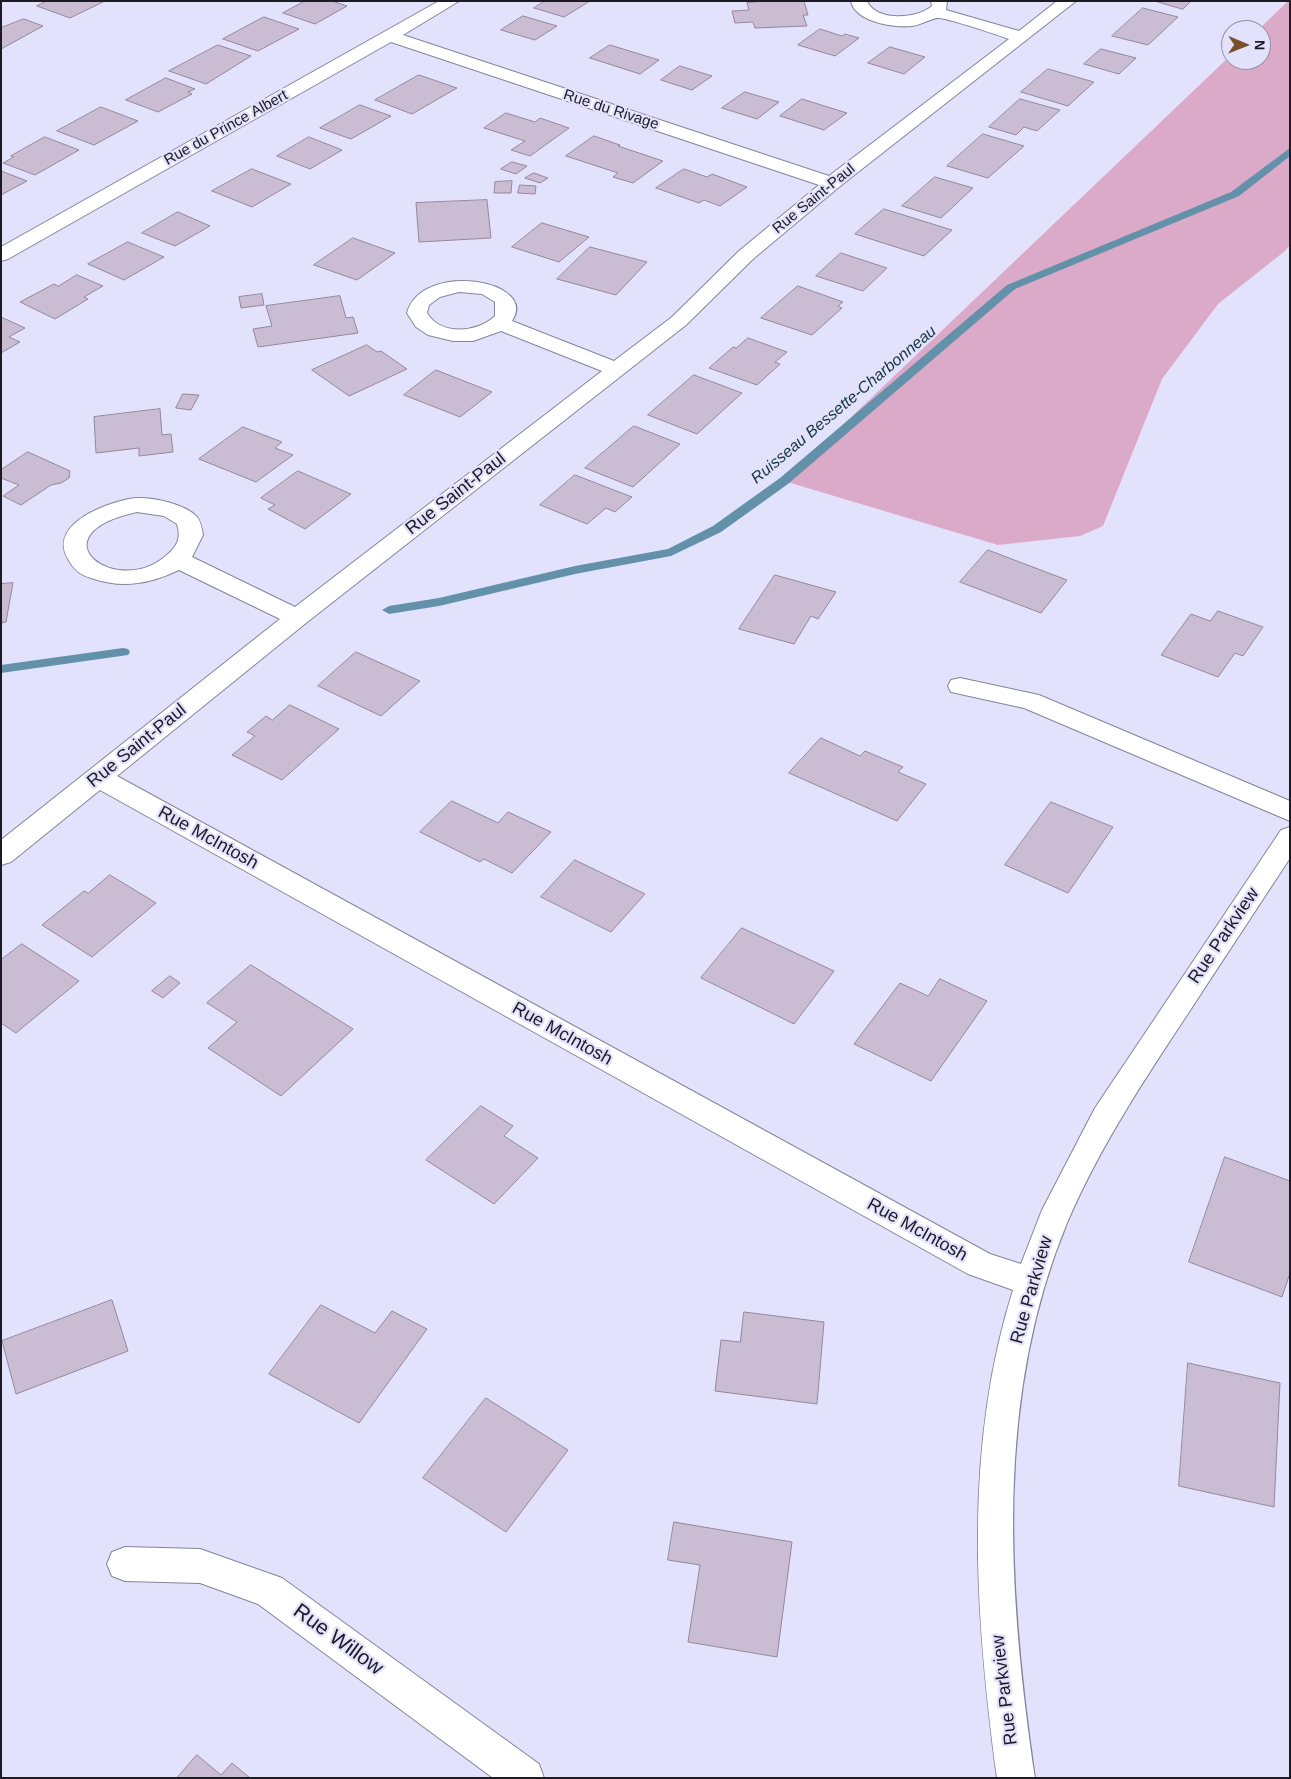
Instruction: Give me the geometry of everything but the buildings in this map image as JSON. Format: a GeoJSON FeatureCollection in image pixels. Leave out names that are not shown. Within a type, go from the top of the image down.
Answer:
{"type":"FeatureCollection","features":[{"type":"Feature","properties":{"kind":"street","name":"Rue du Prince Albert"},"geometry":{"type":"LineString","coordinates":[[1,254],[451,1]]}},
{"type":"Feature","properties":{"kind":"street"},"geometry":{"type":"LineString","coordinates":[[859,1],[860,6],[866,12],[888,20],[916,20],[937,7],[1021,37]]}},
{"type":"Feature","properties":{"kind":"street","name":"Rue Saint-Paul"},"geometry":{"type":"LineString","coordinates":[[1,855],[297,618],[679,320],[746,255],[832,183],[1068,1]]}},
{"type":"Feature","properties":{"kind":"street","name":"Rue du Rivage"},"geometry":{"type":"LineString","coordinates":[[390,36],[832,183]]}},
{"type":"Feature","properties":{"kind":"street"},"geometry":{"type":"LineString","coordinates":[[499,323],[616,369]]}},
{"type":"Feature","properties":{"kind":"street"},"geometry":{"type":"LineString","coordinates":[[155,506],[171,510],[183,516],[191,525],[194,536],[189,548],[178,560],[164,569],[146,575],[125,578],[105,576],[89,569],[78,560],[74,548],[78,535],[88,523],[102,514],[128,507],[155,506]]}},
{"type":"Feature","properties":{"kind":"street"},"geometry":{"type":"LineString","coordinates":[[178,560],[297,618]]}},
{"type":"Feature","properties":{"kind":"street"},"geometry":{"type":"LineString","coordinates":[[960,686],[1030,701],[1290,812]]}},
{"type":"Feature","properties":{"kind":"street","name":"Rue McIntosh"},"geometry":{"type":"LineString","coordinates":[[98,777],[979,1264],[1031,1282]]}},
{"type":"Feature","properties":{"kind":"street","name":"Rue Parkview"},"geometry":{"type":"LineString","coordinates":[[1016,1778],[1005,1706],[997,1630],[993,1512],[1003,1403],[1031,1282],[1057,1212],[1088,1148],[1120,1093],[1290,837]]}},
{"type":"Feature","properties":{"kind":"street","name":"Rue Willow"},"geometry":{"type":"LineString","coordinates":[[125,1564],[200,1566],[269,1590],[525,1778]]}},
{"type":"Feature","properties":{"kind":"shaded area"},"geometry":{"type":"Polygon","coordinates":[[[1290,1],[1290,245],[1218,304],[1162,379],[1103,526],[1080,536],[998,545],[784,481],[1221,65],[1221,70],[1271,70],[1271,20],[1268,20],[1290,1]]]}},
{"type":"Feature","properties":{"kind":"waterway","name":"Ruisseau Bessette-Charbonneau"},"geometry":{"type":"LineString","coordinates":[[389,610],[439,602],[575,570],[671,552],[717,529],[784,481],[1011,287],[1235,194],[1290,151]]}},
{"type":"Feature","properties":{"kind":"waterway","name":"Ruisseau Bessette-Charbonneau"},"geometry":{"type":"LineString","coordinates":[[1,669],[123,652]]}}]}
